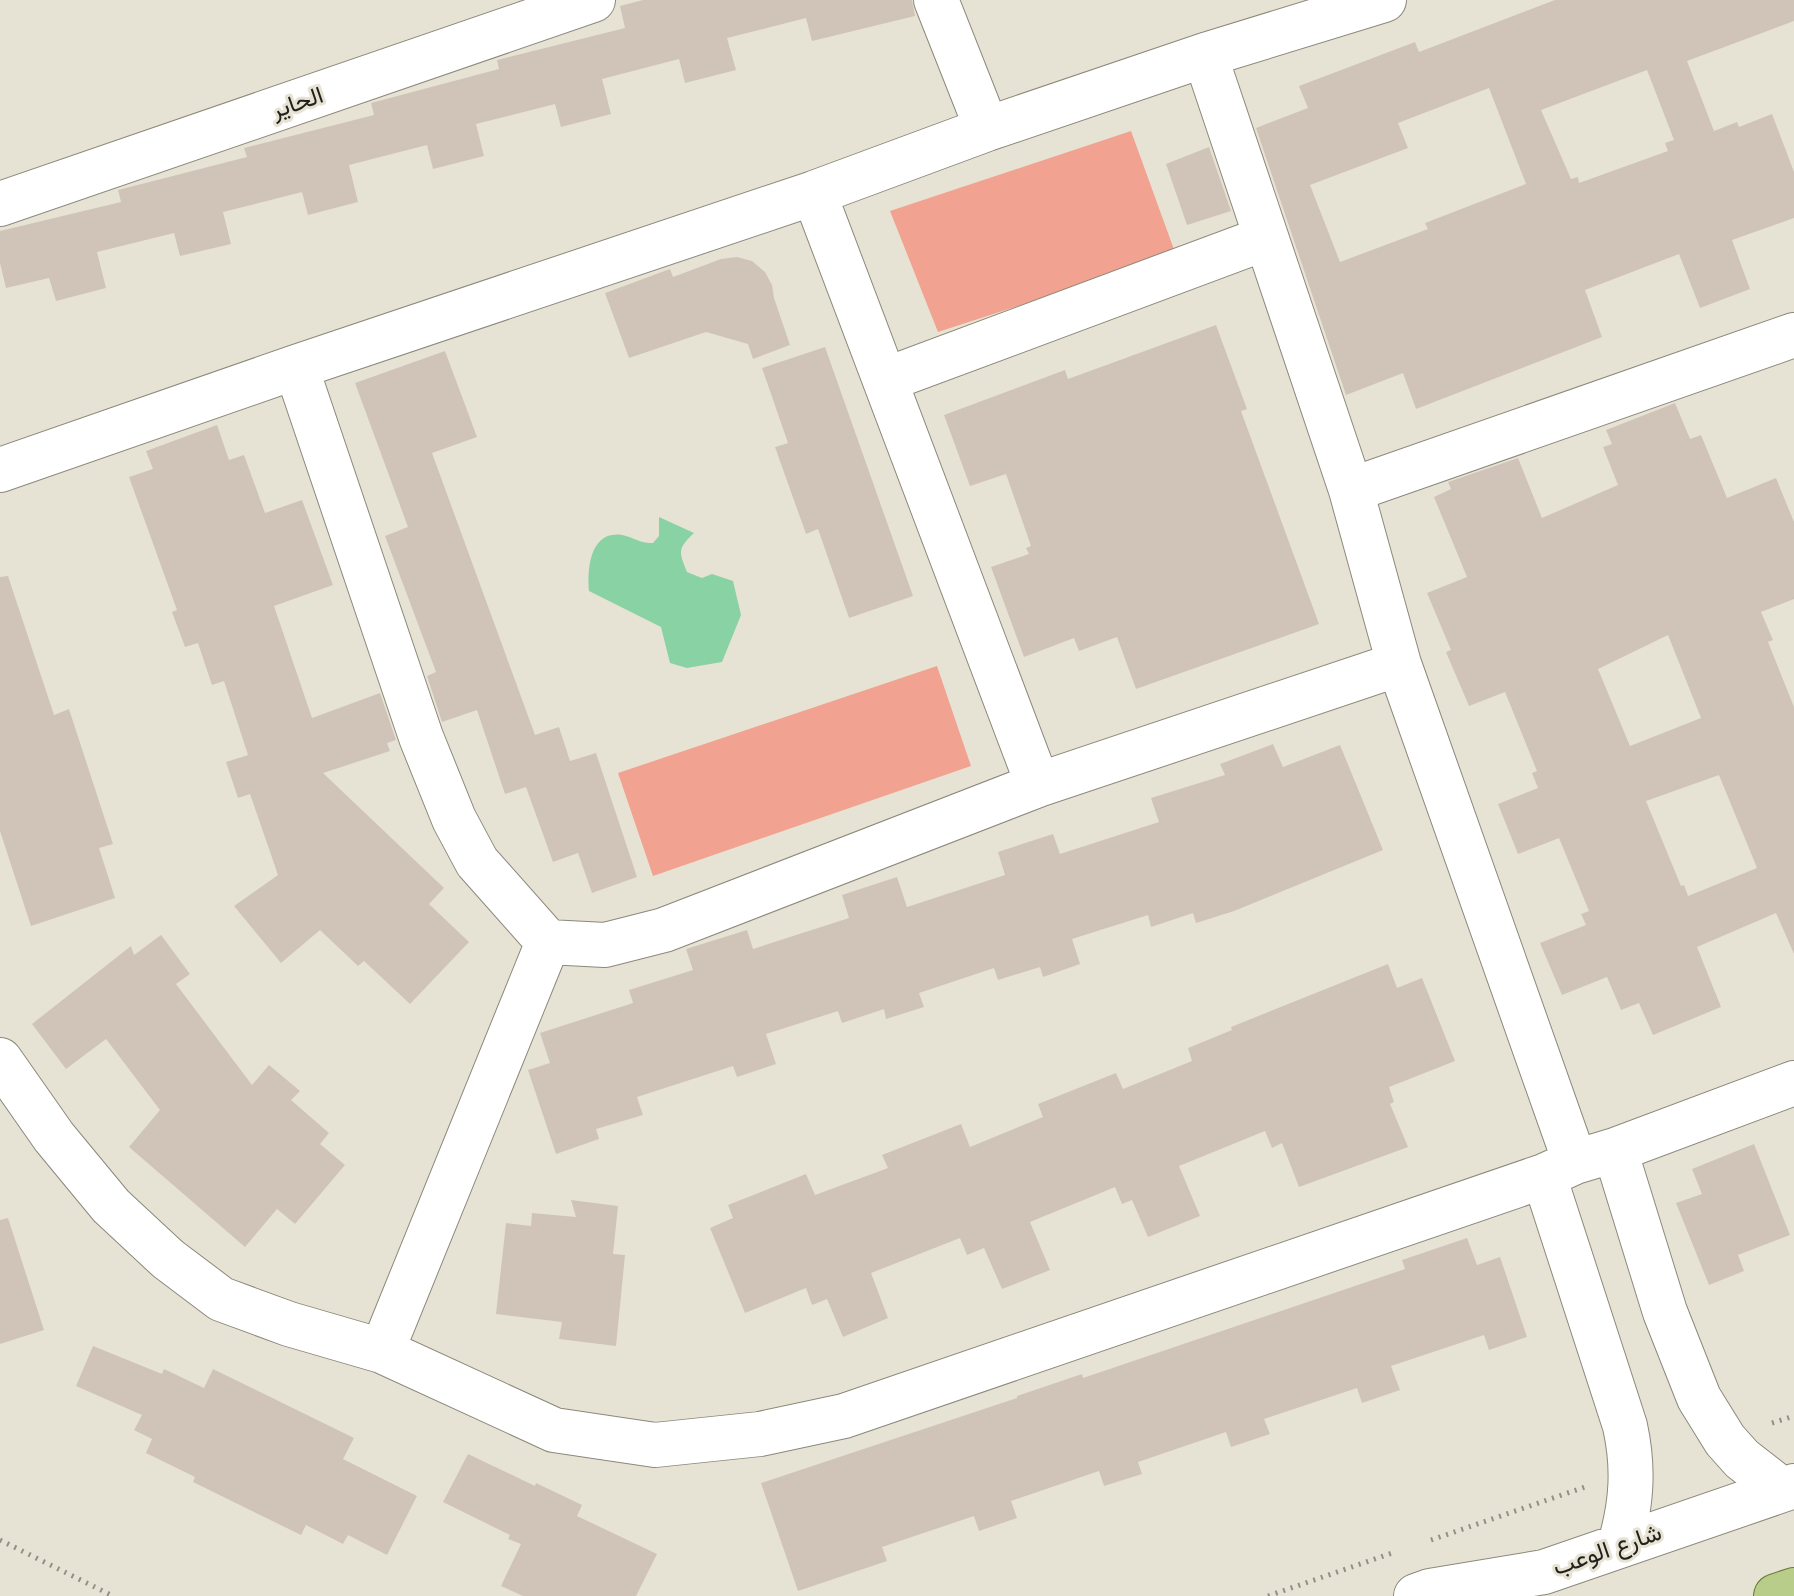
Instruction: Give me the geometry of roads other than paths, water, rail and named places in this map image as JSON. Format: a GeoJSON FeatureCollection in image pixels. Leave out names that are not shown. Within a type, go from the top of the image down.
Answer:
{"type":"FeatureCollection","features":[{"type":"Feature","properties":{"kind":"main road"},"geometry":{"type":"LineString","coordinates":[[1776,1596],[1794,1590]]}},
{"type":"Feature","properties":{"kind":"street","name":"الحاير"},"geometry":{"type":"LineString","coordinates":[[0,204],[593,0]]}},
{"type":"Feature","properties":{"kind":"street"},"geometry":{"type":"LineString","coordinates":[[936,0],[987,129]]}},
{"type":"Feature","properties":{"kind":"street"},"geometry":{"type":"LineString","coordinates":[[0,470],[814,193],[987,129],[1205,55],[1384,0]]}},
{"type":"Feature","properties":{"kind":"street"},"geometry":{"type":"LineString","coordinates":[[1205,55],[1351,490],[1399,664],[1578,1163],[1632,1471],[1632,1496],[1620,1544]]}},
{"type":"Feature","properties":{"kind":"street"},"geometry":{"type":"LineString","coordinates":[[814,193],[1038,785]]}},
{"type":"Feature","properties":{"kind":"street"},"geometry":{"type":"LineString","coordinates":[[885,380],[1266,238]]}},
{"type":"Feature","properties":{"kind":"street"},"geometry":{"type":"LineString","coordinates":[[1351,490],[1791,344]]}},
{"type":"Feature","properties":{"kind":"street"},"geometry":{"type":"LineString","coordinates":[[296,367],[421,737],[454,819],[477,862],[548,942],[605,945],[664,930],[1038,785],[1399,664]]}},
{"type":"Feature","properties":{"kind":"street"},"geometry":{"type":"LineString","coordinates":[[382,1351],[548,942]]}},
{"type":"Feature","properties":{"kind":"street"},"geometry":{"type":"LineString","coordinates":[[0,1060],[54,1137],[111,1206],[168,1259],[221,1299],[289,1324],[382,1351],[554,1430],[655,1445],[760,1434],[844,1416],[1578,1163],[1794,1083]]}},
{"type":"Feature","properties":{"kind":"street"},"geometry":{"type":"LineString","coordinates":[[1578,1163],[1665,1312],[1699,1398],[1725,1440],[1742,1459],[1788,1488]]}},
{"type":"Feature","properties":{"kind":"street","name":"شارع الوعب"},"geometry":{"type":"LineString","coordinates":[[1416,1596],[1544,1572],[1788,1488]]}}]}
